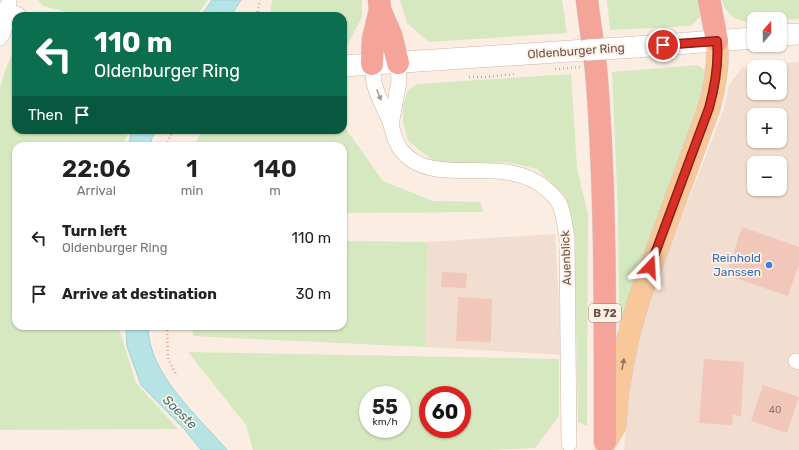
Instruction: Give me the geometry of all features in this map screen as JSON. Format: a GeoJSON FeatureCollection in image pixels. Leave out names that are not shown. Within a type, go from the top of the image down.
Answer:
{"type":"FeatureCollection","features":[{"type":"Feature","properties":{"kind":"highway","name":"B 72"},"geometry":{"type":"LineString","coordinates":[[587,0],[597,80],[603,186],[605,250],[605,446]]}},
{"type":"Feature","properties":{"kind":"highway"},"geometry":{"type":"LineString","coordinates":[[709,0],[717,41]]}},
{"type":"Feature","properties":{"kind":"highway"},"geometry":{"type":"LineString","coordinates":[[380,5],[391,35],[398,63]]}},
{"type":"Feature","properties":{"kind":"highway"},"geometry":{"type":"LineString","coordinates":[[372,64],[373,39],[380,5]]}},
{"type":"Feature","properties":{"kind":"main road"},"geometry":{"type":"LineString","coordinates":[[787,35],[799,34]]}},
{"type":"Feature","properties":{"kind":"main road","name":"Oldenburger Ring"},"geometry":{"type":"LineString","coordinates":[[347,66],[553,53],[747,39]]}},
{"type":"Feature","properties":{"kind":"main road"},"geometry":{"type":"LineString","coordinates":[[605,446],[615,426],[622,363],[638,302],[709,108],[717,68],[717,41]]}},
{"type":"Feature","properties":{"kind":"street"},"geometry":{"type":"LineString","coordinates":[[0,38],[4,32],[8,11]]}},
{"type":"Feature","properties":{"kind":"street","name":"Auenblick"},"geometry":{"type":"LineString","coordinates":[[391,125],[399,81],[398,63]]}},
{"type":"Feature","properties":{"kind":"street","name":"Auenblick"},"geometry":{"type":"LineString","coordinates":[[372,64],[374,83],[391,125],[394,138],[401,150],[411,160],[426,167],[441,170],[504,171],[522,175],[539,182],[551,193],[560,205],[567,238],[569,444]]}},
{"type":"Feature","properties":{"kind":"path"},"geometry":{"type":"LineString","coordinates":[[258,12],[260,0]]}},
{"type":"Feature","properties":{"kind":"path"},"geometry":{"type":"LineString","coordinates":[[167,330],[168,359],[177,376]]}},
{"type":"Feature","properties":{"kind":"shaded area"},"geometry":{"type":"Polygon","coordinates":[[[799,62],[799,450],[624,450],[629,382],[647,306],[724,109],[729,85],[742,68],[747,67],[747,100],[787,100],[787,63],[799,62]]]}},
{"type":"Feature","properties":{"kind":"shaded area"},"geometry":{"type":"Polygon","coordinates":[[[555,234],[562,355],[426,347],[427,242],[555,234]]]}},
{"type":"Feature","properties":{"kind":"green space"},"geometry":{"type":"Polygon","coordinates":[[[38,0],[208,0],[199,12],[68,12],[43,6],[38,0]]]}},
{"type":"Feature","properties":{"kind":"green space"},"geometry":{"type":"Polygon","coordinates":[[[272,0],[362,0],[362,17],[348,44],[347,12],[270,12],[272,0]]]}},
{"type":"Feature","properties":{"kind":"green space"},"geometry":{"type":"Polygon","coordinates":[[[400,0],[562,0],[567,33],[429,42],[407,23],[400,0]]]}},
{"type":"Feature","properties":{"kind":"green space"},"geometry":{"type":"Polygon","coordinates":[[[607,0],[698,0],[700,17],[691,26],[610,30],[607,0]]]}},
{"type":"Feature","properties":{"kind":"green space"},"geometry":{"type":"Polygon","coordinates":[[[722,0],[799,0],[799,19],[787,20],[787,12],[747,12],[746,22],[733,17],[724,6],[722,0]]]}},
{"type":"Feature","properties":{"kind":"green space"},"geometry":{"type":"Polygon","coordinates":[[[12,55],[12,134],[128,134],[124,142],[12,142],[12,330],[119,330],[136,383],[178,429],[0,430],[0,87],[12,55]]]}},
{"type":"Feature","properties":{"kind":"green space"},"geometry":{"type":"Polygon","coordinates":[[[698,65],[706,72],[702,103],[619,330],[618,214],[612,72],[698,65]]]}},
{"type":"Feature","properties":{"kind":"green space"},"geometry":{"type":"Polygon","coordinates":[[[571,74],[577,168],[588,215],[587,426],[578,422],[574,237],[565,196],[537,169],[506,162],[469,165],[436,162],[408,140],[403,123],[403,105],[408,90],[417,84],[571,74]]]}},
{"type":"Feature","properties":{"kind":"green space"},"geometry":{"type":"Polygon","coordinates":[[[347,131],[383,181],[433,201],[480,202],[484,212],[347,213],[347,142],[196,142],[200,134],[347,134],[347,131]]]}},
{"type":"Feature","properties":{"kind":"green space"},"geometry":{"type":"Polygon","coordinates":[[[347,241],[427,242],[426,347],[193,336],[193,330],[347,330],[347,241]]]}},
{"type":"Feature","properties":{"kind":"green space"},"geometry":{"type":"Polygon","coordinates":[[[188,352],[559,359],[559,416],[535,448],[487,450],[253,450],[246,425],[188,352]]]}},
{"type":"Feature","properties":{"kind":"water"},"geometry":{"type":"Polygon","coordinates":[[[212,0],[241,0],[234,12],[204,12],[212,0]]]}},
{"type":"Feature","properties":{"kind":"water"},"geometry":{"type":"Polygon","coordinates":[[[131,134],[154,134],[151,142],[129,142],[131,134]]]}},
{"type":"Feature","properties":{"kind":"water","name":"Soeste"},"geometry":{"type":"Polygon","coordinates":[[[126,330],[148,330],[150,344],[156,361],[165,377],[189,408],[227,450],[201,450],[185,430],[141,385],[127,346],[126,330]]]}},
{"type":"Feature","properties":{"kind":"building"},"geometry":{"type":"Polygon","coordinates":[[[742,227],[799,247],[799,264],[788,296],[726,275],[742,227]]]}},
{"type":"Feature","properties":{"kind":"building"},"geometry":{"type":"Polygon","coordinates":[[[442,272],[467,273],[466,288],[441,287],[442,272]]]}},
{"type":"Feature","properties":{"kind":"building"},"geometry":{"type":"Polygon","coordinates":[[[458,297],[492,299],[491,342],[456,341],[458,297]]]}},
{"type":"Feature","properties":{"kind":"building"},"geometry":{"type":"Polygon","coordinates":[[[704,359],[744,362],[741,417],[733,414],[732,425],[699,423],[704,359]]]}},
{"type":"Feature","properties":{"kind":"building"},"geometry":{"type":"Polygon","coordinates":[[[763,385],[799,397],[787,433],[751,421],[763,385]]]}},
{"type":"Feature","properties":{"kind":"place","name":"Reinhold Janssen"},"geometry":{"type":"Point","coordinates":[769,265]}},
{"type":"Feature","properties":{"kind":"route"},"geometry":{"type":"LineString","coordinates":[[650,267],[694,153],[709,108],[715,84],[718,57],[717,41],[663,45]]}}]}
